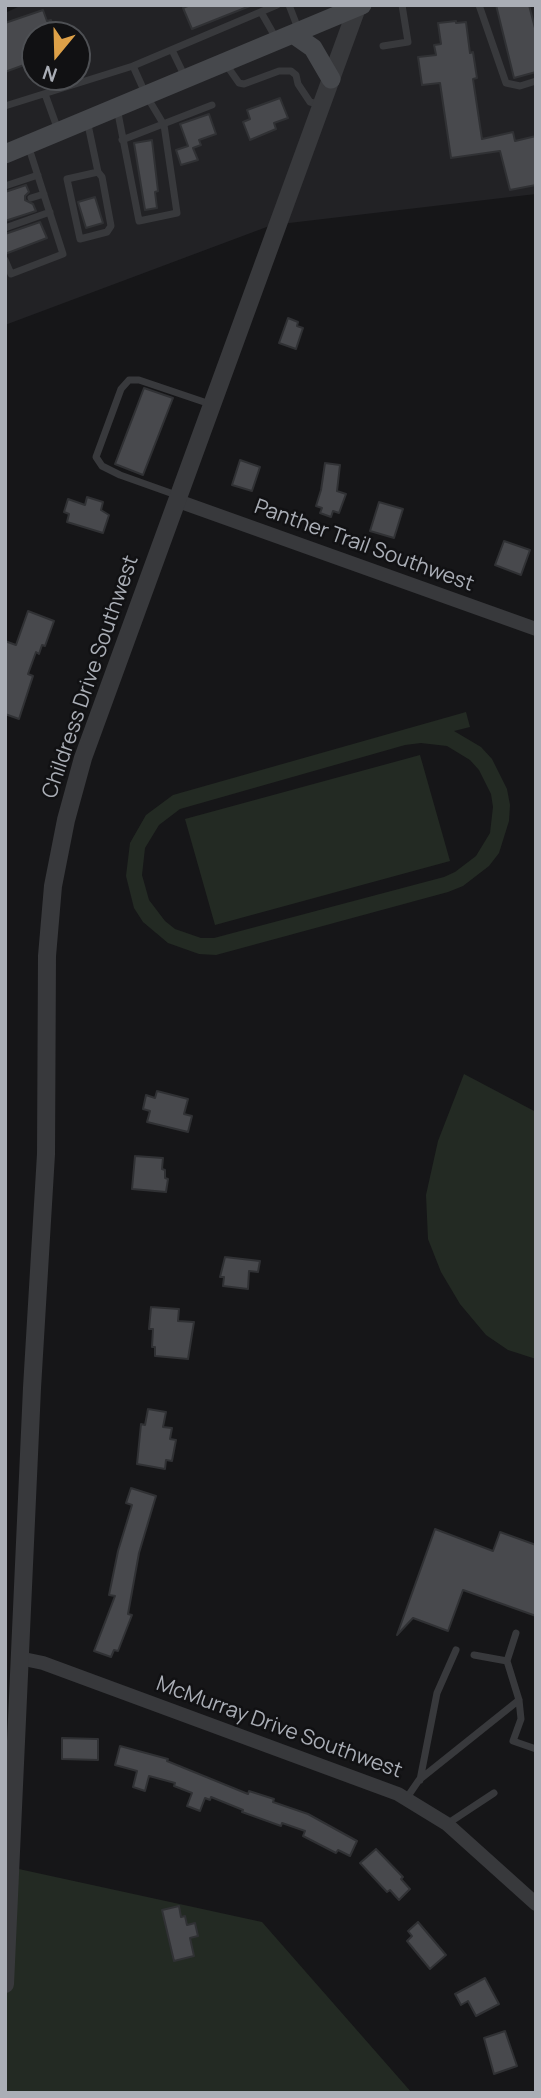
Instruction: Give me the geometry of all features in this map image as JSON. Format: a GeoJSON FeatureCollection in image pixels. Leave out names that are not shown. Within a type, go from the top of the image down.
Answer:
{"type":"FeatureCollection","features":[{"type":"Feature","properties":{"kind":"main road"},"geometry":{"type":"LineString","coordinates":[[5,154],[359,6]]}},
{"type":"Feature","properties":{"kind":"main road"},"geometry":{"type":"LineString","coordinates":[[290,35],[313,48],[331,79]]}},
{"type":"Feature","properties":{"kind":"street","name":"Childress Drive Southwest"},"geometry":{"type":"LineString","coordinates":[[5,1984],[36,1312],[46,1154],[47,969],[53,886],[66,820],[83,758],[359,6]]}},
{"type":"Feature","properties":{"kind":"street","name":"Panther Trail Southwest"},"geometry":{"type":"LineString","coordinates":[[179,499],[536,629]]}},
{"type":"Feature","properties":{"kind":"street","name":"McMurray Drive Southwest"},"geometry":{"type":"LineString","coordinates":[[19,1658],[43,1663],[398,1794],[447,1824],[536,1904]]}},
{"type":"Feature","properties":{"kind":"lane"},"geometry":{"type":"LineString","coordinates":[[5,106],[133,66],[277,5]]}},
{"type":"Feature","properties":{"kind":"lane"},"geometry":{"type":"LineString","coordinates":[[289,5],[290,35]]}},
{"type":"Feature","properties":{"kind":"lane"},"geometry":{"type":"LineString","coordinates":[[383,46],[408,41],[402,5]]}},
{"type":"Feature","properties":{"kind":"lane"},"geometry":{"type":"LineString","coordinates":[[479,5],[506,83],[520,86],[536,81]]}},
{"type":"Feature","properties":{"kind":"lane"},"geometry":{"type":"LineString","coordinates":[[261,12],[290,35]]}},
{"type":"Feature","properties":{"kind":"lane"},"geometry":{"type":"LineString","coordinates":[[172,50],[186,79]]}},
{"type":"Feature","properties":{"kind":"lane"},"geometry":{"type":"LineString","coordinates":[[225,62],[239,83],[244,84],[279,71],[291,71],[296,75],[298,84],[310,102],[322,105]]}},
{"type":"Feature","properties":{"kind":"lane"},"geometry":{"type":"LineString","coordinates":[[117,107],[139,221],[177,213],[164,125],[133,66]]}},
{"type":"Feature","properties":{"kind":"lane"},"geometry":{"type":"LineString","coordinates":[[45,94],[58,131]]}},
{"type":"Feature","properties":{"kind":"lane"},"geometry":{"type":"LineString","coordinates":[[122,140],[212,105]]}},
{"type":"Feature","properties":{"kind":"lane"},"geometry":{"type":"LineString","coordinates":[[86,120],[98,172],[102,177],[111,226],[107,232],[80,239],[67,179],[98,172]]}},
{"type":"Feature","properties":{"kind":"lane"},"geometry":{"type":"LineString","coordinates":[[5,260],[10,274],[63,254],[28,144]]}},
{"type":"Feature","properties":{"kind":"lane"},"geometry":{"type":"LineString","coordinates":[[5,186],[38,174]]}},
{"type":"Feature","properties":{"kind":"lane"},"geometry":{"type":"LineString","coordinates":[[31,198],[44,194]]}},
{"type":"Feature","properties":{"kind":"lane"},"geometry":{"type":"LineString","coordinates":[[5,228],[50,212]]}},
{"type":"Feature","properties":{"kind":"lane"},"geometry":{"type":"LineString","coordinates":[[179,499],[102,466],[96,457],[121,388],[129,380],[139,380],[213,405]]}},
{"type":"Feature","properties":{"kind":"lane"},"geometry":{"type":"LineString","coordinates":[[516,1633],[508,1661],[519,1700],[521,1719],[513,1741],[536,1749]]}},
{"type":"Feature","properties":{"kind":"lane"},"geometry":{"type":"LineString","coordinates":[[419,1780],[437,1693],[456,1650]]}},
{"type":"Feature","properties":{"kind":"lane"},"geometry":{"type":"LineString","coordinates":[[474,1655],[508,1661]]}},
{"type":"Feature","properties":{"kind":"lane"},"geometry":{"type":"LineString","coordinates":[[406,1799],[419,1780],[519,1700]]}},
{"type":"Feature","properties":{"kind":"lane"},"geometry":{"type":"LineString","coordinates":[[447,1824],[494,1793]]}},
{"type":"Feature","properties":{"kind":"shaded area"},"geometry":{"type":"Polygon","coordinates":[[[22,5],[536,5],[536,194],[272,225],[5,325],[5,13],[22,5]]]}},
{"type":"Feature","properties":{"kind":"shaded area"},"geometry":{"type":"Polygon","coordinates":[[[466,712],[470,727],[454,731],[481,747],[492,759],[507,789],[510,805],[509,821],[499,853],[489,866],[463,886],[216,955],[199,954],[168,943],[143,922],[134,908],[126,876],[130,843],[146,815],[173,795],[466,712]],[[421,743],[405,745],[180,809],[159,825],[145,848],[142,875],[149,900],[165,921],[175,929],[201,938],[214,938],[455,872],[476,856],[490,833],[493,807],[491,794],[479,770],[470,760],[447,746],[421,743]]]}},
{"type":"Feature","properties":{"kind":"shaded area"},"geometry":{"type":"Polygon","coordinates":[[[420,755],[450,861],[215,925],[185,819],[420,755]]]}},
{"type":"Feature","properties":{"kind":"shaded area"},"geometry":{"type":"Polygon","coordinates":[[[464,1074],[536,1112],[536,1359],[508,1350],[486,1335],[460,1304],[441,1272],[428,1239],[426,1195],[438,1141],[464,1074]]]}},
{"type":"Feature","properties":{"kind":"shaded area"},"geometry":{"type":"Polygon","coordinates":[[[5,1866],[262,1922],[412,2093],[5,2093],[5,1866]]]}},
{"type":"Feature","properties":{"kind":"building"},"geometry":{"type":"Polygon","coordinates":[[[190,5],[250,6],[192,29],[183,8],[190,5]]]}},
{"type":"Feature","properties":{"kind":"building"},"geometry":{"type":"Polygon","coordinates":[[[496,5],[529,5],[536,32],[536,72],[514,78],[496,5]]]}},
{"type":"Feature","properties":{"kind":"building"},"geometry":{"type":"Polygon","coordinates":[[[43,10],[47,21],[21,21],[21,66],[5,72],[5,23],[43,10]]]}},
{"type":"Feature","properties":{"kind":"building"},"geometry":{"type":"Polygon","coordinates":[[[466,22],[470,53],[473,52],[477,78],[473,79],[482,139],[513,132],[515,141],[536,136],[536,185],[510,190],[500,151],[451,158],[440,83],[422,85],[418,57],[436,55],[434,45],[441,44],[438,23],[466,22]]]}},
{"type":"Feature","properties":{"kind":"building"},"geometry":{"type":"Polygon","coordinates":[[[280,98],[288,118],[274,123],[276,129],[250,140],[243,122],[250,119],[247,110],[280,98]]]}},
{"type":"Feature","properties":{"kind":"building"},"geometry":{"type":"Polygon","coordinates":[[[209,114],[216,134],[199,140],[201,145],[193,148],[198,160],[181,165],[176,150],[188,146],[180,124],[209,114]]]}},
{"type":"Feature","properties":{"kind":"building"},"geometry":{"type":"Polygon","coordinates":[[[152,140],[158,191],[155,192],[157,208],[145,210],[134,143],[152,140]]]}},
{"type":"Feature","properties":{"kind":"building"},"geometry":{"type":"Polygon","coordinates":[[[26,185],[29,192],[25,200],[33,204],[36,211],[5,221],[5,192],[26,185]]]}},
{"type":"Feature","properties":{"kind":"building"},"geometry":{"type":"Polygon","coordinates":[[[95,197],[103,223],[86,228],[78,202],[95,197]]]}},
{"type":"Feature","properties":{"kind":"building"},"geometry":{"type":"Polygon","coordinates":[[[40,222],[47,238],[5,254],[5,234],[40,222]]]}},
{"type":"Feature","properties":{"kind":"building"},"geometry":{"type":"Polygon","coordinates":[[[288,318],[298,322],[297,326],[303,328],[296,349],[279,343],[288,318]]]}},
{"type":"Feature","properties":{"kind":"building"},"geometry":{"type":"Polygon","coordinates":[[[144,388],[173,398],[143,475],[115,464],[144,388]]]}},
{"type":"Feature","properties":{"kind":"building"},"geometry":{"type":"Polygon","coordinates":[[[240,460],[260,467],[252,491],[232,485],[240,460]]]}},
{"type":"Feature","properties":{"kind":"building"},"geometry":{"type":"Polygon","coordinates":[[[325,463],[340,465],[337,491],[346,494],[339,513],[333,511],[331,517],[320,513],[322,508],[316,506],[325,463]]]}},
{"type":"Feature","properties":{"kind":"building"},"geometry":{"type":"Polygon","coordinates":[[[87,497],[103,502],[101,510],[109,515],[103,533],[67,522],[69,514],[64,512],[68,499],[85,505],[87,497]]]}},
{"type":"Feature","properties":{"kind":"building"},"geometry":{"type":"Polygon","coordinates":[[[379,502],[403,509],[394,538],[370,531],[379,502]]]}},
{"type":"Feature","properties":{"kind":"building"},"geometry":{"type":"Polygon","coordinates":[[[504,541],[530,550],[521,575],[495,565],[504,541]]]}},
{"type":"Feature","properties":{"kind":"building"},"geometry":{"type":"Polygon","coordinates":[[[28,611],[54,621],[45,646],[42,645],[39,654],[36,652],[28,674],[33,676],[19,719],[5,714],[5,641],[16,645],[28,611]]]}},
{"type":"Feature","properties":{"kind":"building"},"geometry":{"type":"Polygon","coordinates":[[[157,1091],[188,1099],[184,1114],[192,1116],[188,1132],[147,1122],[150,1111],[143,1109],[146,1095],[155,1098],[157,1091]]]}},
{"type":"Feature","properties":{"kind":"building"},"geometry":{"type":"Polygon","coordinates":[[[135,1156],[163,1158],[162,1169],[168,1179],[166,1192],[132,1189],[135,1156]]]}},
{"type":"Feature","properties":{"kind":"building"},"geometry":{"type":"Polygon","coordinates":[[[225,1257],[260,1261],[258,1272],[249,1271],[248,1289],[223,1286],[224,1277],[220,1277],[225,1257]]]}},
{"type":"Feature","properties":{"kind":"building"},"geometry":{"type":"Polygon","coordinates":[[[151,1307],[179,1309],[178,1321],[194,1322],[188,1359],[155,1356],[155,1347],[152,1347],[153,1329],[149,1329],[151,1307]]]}},
{"type":"Feature","properties":{"kind":"building"},"geometry":{"type":"Polygon","coordinates":[[[148,1409],[166,1412],[163,1427],[172,1428],[170,1439],[176,1440],[172,1461],[166,1460],[165,1469],[137,1464],[141,1424],[145,1425],[148,1409]]]}},
{"type":"Feature","properties":{"kind":"building"},"geometry":{"type":"Polygon","coordinates":[[[131,1488],[156,1496],[139,1553],[128,1614],[132,1615],[118,1651],[114,1650],[111,1657],[94,1651],[115,1596],[109,1595],[118,1551],[132,1505],[126,1503],[131,1488]]]}},
{"type":"Feature","properties":{"kind":"building"},"geometry":{"type":"Polygon","coordinates":[[[435,1529],[493,1551],[500,1532],[536,1545],[536,1616],[463,1590],[448,1631],[413,1618],[397,1635],[435,1529]]]}},
{"type":"Feature","properties":{"kind":"building"},"geometry":{"type":"Polygon","coordinates":[[[62,1738],[98,1739],[98,1760],[62,1759],[62,1738]]]}},
{"type":"Feature","properties":{"kind":"building"},"geometry":{"type":"Polygon","coordinates":[[[120,1746],[168,1759],[167,1761],[248,1794],[249,1791],[274,1799],[273,1802],[308,1814],[357,1841],[350,1856],[338,1850],[336,1853],[303,1836],[305,1831],[282,1823],[281,1826],[242,1812],[243,1810],[211,1797],[210,1800],[205,1798],[200,1811],[187,1806],[192,1793],[174,1786],[175,1783],[149,1776],[145,1791],[133,1787],[137,1771],[115,1765],[120,1746]]]}},
{"type":"Feature","properties":{"kind":"building"},"geometry":{"type":"Polygon","coordinates":[[[376,1849],[403,1877],[401,1879],[410,1889],[399,1900],[390,1890],[387,1892],[360,1863],[376,1849]]]}},
{"type":"Feature","properties":{"kind":"building"},"geometry":{"type":"Polygon","coordinates":[[[179,1906],[181,1917],[185,1916],[187,1925],[195,1923],[198,1936],[190,1938],[194,1956],[174,1961],[162,1910],[179,1906]]]}},
{"type":"Feature","properties":{"kind":"building"},"geometry":{"type":"Polygon","coordinates":[[[418,1922],[446,1955],[430,1969],[407,1941],[412,1936],[408,1931],[418,1922]]]}},
{"type":"Feature","properties":{"kind":"building"},"geometry":{"type":"Polygon","coordinates":[[[485,1978],[499,2004],[476,2016],[468,2001],[461,2005],[455,1994],[485,1978]]]}},
{"type":"Feature","properties":{"kind":"building"},"geometry":{"type":"Polygon","coordinates":[[[505,2031],[517,2066],[494,2074],[484,2038],[505,2031]]]}}]}
